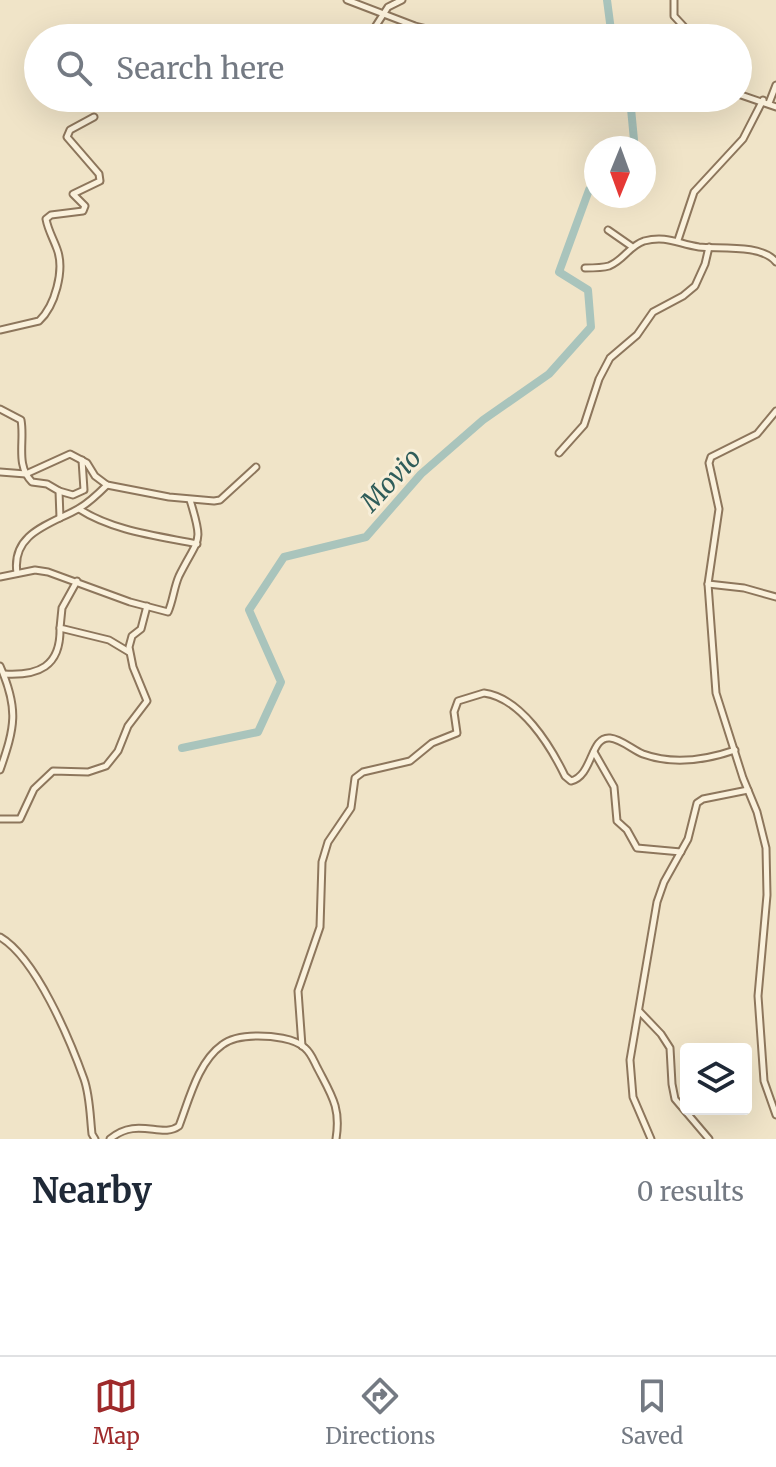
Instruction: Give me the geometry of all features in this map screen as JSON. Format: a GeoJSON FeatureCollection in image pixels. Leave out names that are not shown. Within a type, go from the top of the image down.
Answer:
{"type":"FeatureCollection","features":[{"type":"Feature","properties":{"kind":"street"},"geometry":{"type":"LineString","coordinates":[[347,0],[410,24]]}},
{"type":"Feature","properties":{"kind":"street"},"geometry":{"type":"LineString","coordinates":[[377,24],[393,3],[402,0]]}},
{"type":"Feature","properties":{"kind":"street"},"geometry":{"type":"LineString","coordinates":[[674,0],[674,16],[681,24]]}},
{"type":"Feature","properties":{"kind":"street"},"geometry":{"type":"LineString","coordinates":[[678,240],[694,192],[743,139],[776,85]]}},
{"type":"Feature","properties":{"kind":"street"},"geometry":{"type":"LineString","coordinates":[[752,98],[776,107]]}},
{"type":"Feature","properties":{"kind":"street"},"geometry":{"type":"LineString","coordinates":[[0,330],[39,321],[51,303],[58,279],[59,256],[46,219],[51,215],[83,211],[85,206],[73,194],[100,181],[99,174],[67,137],[70,130],[94,117]]}},
{"type":"Feature","properties":{"kind":"street"},"geometry":{"type":"LineString","coordinates":[[608,230],[631,246]]}},
{"type":"Feature","properties":{"kind":"street"},"geometry":{"type":"LineString","coordinates":[[585,268],[613,264],[631,246],[651,240],[678,240],[697,247],[728,247],[772,257],[776,262]]}},
{"type":"Feature","properties":{"kind":"street"},"geometry":{"type":"LineString","coordinates":[[559,453],[584,425],[599,379],[610,358],[637,335],[653,312],[695,286],[709,247]]}},
{"type":"Feature","properties":{"kind":"street"},"geometry":{"type":"LineString","coordinates":[[0,409],[21,420],[22,459],[32,482],[47,484],[73,495],[84,490],[82,460]]}},
{"type":"Feature","properties":{"kind":"street"},"geometry":{"type":"LineString","coordinates":[[776,411],[757,434],[711,457],[709,463],[719,509],[708,584],[716,693],[757,812],[766,848],[767,895],[758,996],[764,1081],[776,1115]]}},
{"type":"Feature","properties":{"kind":"street"},"geometry":{"type":"LineString","coordinates":[[0,472],[26,474],[70,454],[82,460],[107,485],[190,500],[220,500],[256,467]]}},
{"type":"Feature","properties":{"kind":"street"},"geometry":{"type":"LineString","coordinates":[[17,573],[16,559],[23,542],[32,533],[79,509],[107,485]]}},
{"type":"Feature","properties":{"kind":"street"},"geometry":{"type":"LineString","coordinates":[[59,491],[60,518]]}},
{"type":"Feature","properties":{"kind":"street"},"geometry":{"type":"LineString","coordinates":[[0,577],[42,571],[169,611],[179,576],[197,544],[197,523],[190,500]]}},
{"type":"Feature","properties":{"kind":"street"},"geometry":{"type":"LineString","coordinates":[[79,509],[97,519],[135,531],[197,544]]}},
{"type":"Feature","properties":{"kind":"street"},"geometry":{"type":"LineString","coordinates":[[4,674],[29,674],[44,668],[55,656],[62,608],[77,581]]}},
{"type":"Feature","properties":{"kind":"street"},"geometry":{"type":"LineString","coordinates":[[708,584],[744,588],[776,597]]}},
{"type":"Feature","properties":{"kind":"street"},"geometry":{"type":"LineString","coordinates":[[0,819],[20,819],[34,789],[53,771],[88,772],[103,768],[114,758],[128,726],[147,701],[130,653],[129,640],[141,629],[147,606]]}},
{"type":"Feature","properties":{"kind":"street"},"geometry":{"type":"LineString","coordinates":[[60,628],[109,640],[130,653]]}},
{"type":"Feature","properties":{"kind":"street"},"geometry":{"type":"LineString","coordinates":[[0,666],[11,699],[14,728],[0,770]]}},
{"type":"Feature","properties":{"kind":"street"},"geometry":{"type":"LineString","coordinates":[[302,1046],[298,991],[320,927],[322,862],[328,842],[348,814],[353,782],[358,774],[410,761],[432,743],[457,733],[454,706],[463,698],[484,693],[494,695],[517,710],[571,781],[583,773],[597,743],[609,738],[642,754],[669,760],[707,758],[735,750]]}},
{"type":"Feature","properties":{"kind":"street"},"geometry":{"type":"LineString","coordinates":[[594,752],[614,787],[617,821],[627,830],[637,848],[681,852]]}},
{"type":"Feature","properties":{"kind":"street"},"geometry":{"type":"LineString","coordinates":[[651,1139],[634,1102],[630,1060],[659,894],[688,839],[699,800],[748,790]]}},
{"type":"Feature","properties":{"kind":"street"},"geometry":{"type":"LineString","coordinates":[[0,937],[17,951],[53,1006],[84,1079],[95,1139]]}},
{"type":"Feature","properties":{"kind":"street"},"geometry":{"type":"LineString","coordinates":[[639,1011],[670,1048],[675,1099],[709,1139]]}},
{"type":"Feature","properties":{"kind":"street"},"geometry":{"type":"LineString","coordinates":[[174,1139],[196,1082],[212,1055],[223,1044],[245,1037],[264,1036],[302,1046],[311,1055],[335,1101],[336,1139]]}},
{"type":"Feature","properties":{"kind":"street"},"geometry":{"type":"LineString","coordinates":[[110,1139],[130,1129],[175,1131]]}},
{"type":"Feature","properties":{"kind":"waterway","name":"Movio"},"geometry":{"type":"LineString","coordinates":[[607,0],[610,24]]}},
{"type":"Feature","properties":{"kind":"waterway","name":"Movio"},"geometry":{"type":"LineString","coordinates":[[631,112],[634,136]]}},
{"type":"Feature","properties":{"kind":"waterway","name":"Movio"},"geometry":{"type":"LineString","coordinates":[[182,748],[258,732],[281,682],[249,610],[284,557],[366,537],[421,474],[483,420],[549,374],[591,327],[588,290],[559,272],[584,204]]}}]}
